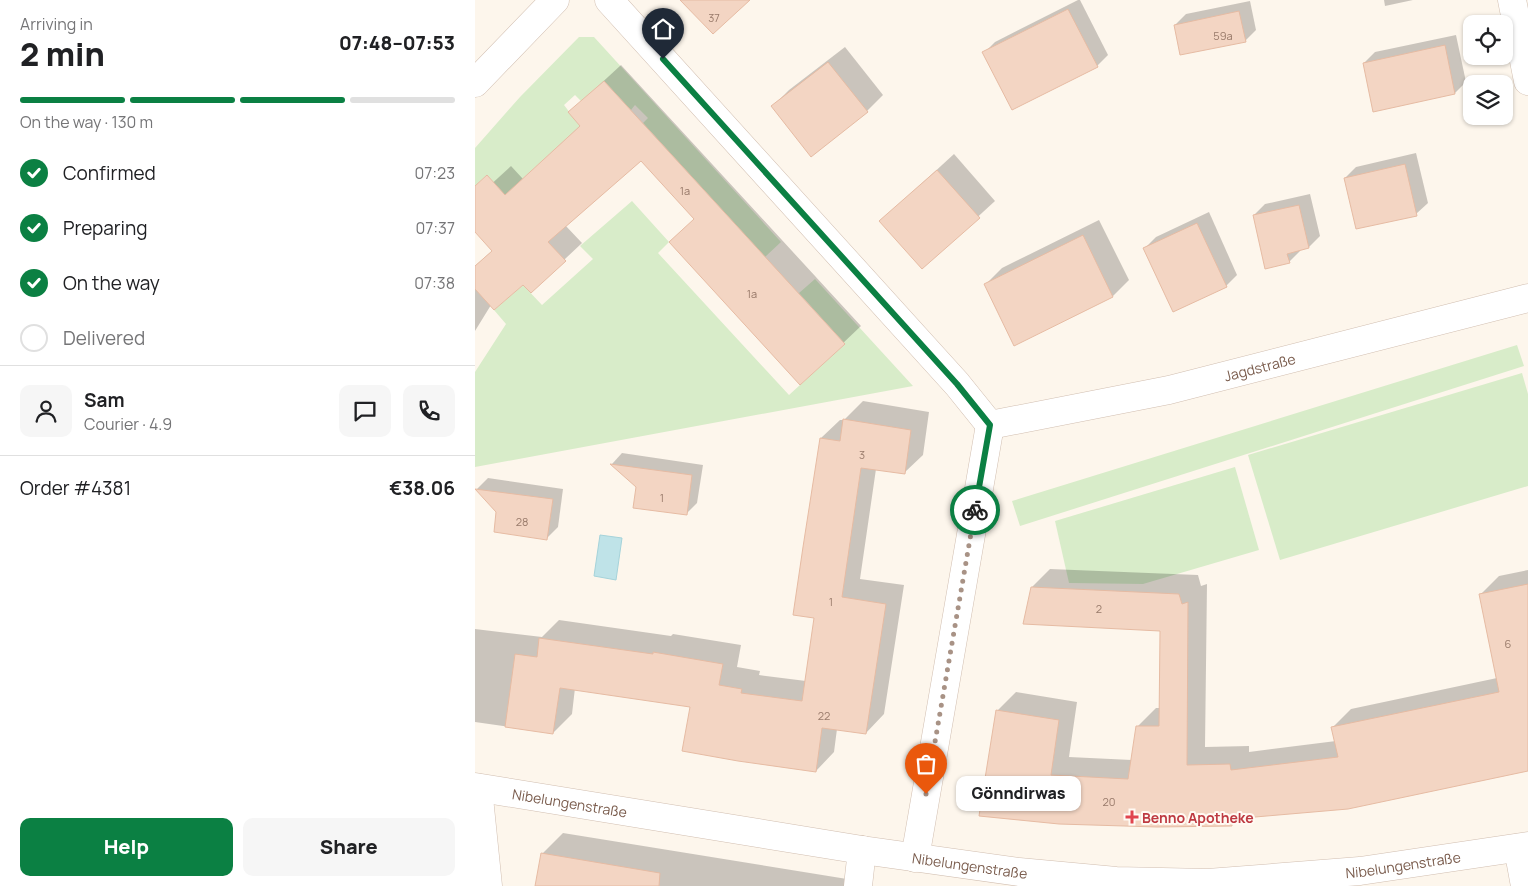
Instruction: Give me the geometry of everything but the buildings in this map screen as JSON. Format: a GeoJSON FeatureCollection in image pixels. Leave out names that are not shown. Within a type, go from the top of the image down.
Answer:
{"type":"FeatureCollection","features":[{"type":"Feature","properties":{"kind":"street"},"geometry":{"type":"LineString","coordinates":[[475,84],[555,0]]}},
{"type":"Feature","properties":{"kind":"street"},"geometry":{"type":"LineString","coordinates":[[609,0],[957,384],[990,425],[915,858]]}},
{"type":"Feature","properties":{"kind":"street"},"geometry":{"type":"LineString","coordinates":[[1512,0],[1528,81]]}},
{"type":"Feature","properties":{"kind":"street","name":"Jagdstraße"},"geometry":{"type":"LineString","coordinates":[[990,425],[1169,390],[1528,298]]}},
{"type":"Feature","properties":{"kind":"street"},"geometry":{"type":"LineString","coordinates":[[476,788],[488,886]]}},
{"type":"Feature","properties":{"kind":"street","name":"Nibelungenstraße"},"geometry":{"type":"LineString","coordinates":[[476,788],[862,850],[1019,872],[1209,885],[1360,871],[1523,847]]}},
{"type":"Feature","properties":{"kind":"street"},"geometry":{"type":"LineString","coordinates":[[1523,847],[1525,886]]}},
{"type":"Feature","properties":{"kind":"street"},"geometry":{"type":"LineString","coordinates":[[858,886],[862,850]]}},
{"type":"Feature","properties":{"kind":"green space"},"geometry":{"type":"Polygon","coordinates":[[[579,37],[594,37],[781,242],[765,257],[643,123],[648,118],[635,105],[631,110],[604,81],[581,101],[575,95],[564,105],[580,126],[505,195],[487,175],[475,186],[475,148],[520,97],[579,37]]]}},
{"type":"Feature","properties":{"kind":"green space"},"geometry":{"type":"Polygon","coordinates":[[[632,201],[669,242],[658,253],[789,395],[845,344],[799,293],[815,279],[913,386],[475,467],[475,372],[506,324],[494,310],[523,285],[542,305],[593,259],[580,246],[632,201]]]}},
{"type":"Feature","properties":{"kind":"green space"},"geometry":{"type":"Polygon","coordinates":[[[1517,345],[1524,366],[1020,526],[1012,501],[1517,345]]]}},
{"type":"Feature","properties":{"kind":"green space"},"geometry":{"type":"Polygon","coordinates":[[[1522,373],[1528,394],[1528,486],[1280,560],[1248,455],[1522,373]]]}},
{"type":"Feature","properties":{"kind":"green space"},"geometry":{"type":"Polygon","coordinates":[[[1235,467],[1259,550],[1143,584],[1069,583],[1055,521],[1235,467]]]}},
{"type":"Feature","properties":{"kind":"water"},"geometry":{"type":"Polygon","coordinates":[[[600,535],[622,538],[616,580],[594,576],[600,535]]]}},
{"type":"Feature","properties":{"kind":"way so far"},"geometry":{"type":"LineString","coordinates":[[926,794],[975,510]]}},
{"type":"Feature","properties":{"kind":"place","name":"Gönndirwas"},"geometry":{"type":"Point","coordinates":[926,794]}},
{"type":"Feature","properties":{"kind":"place","name":"Benno Apotheke"},"geometry":{"type":"Point","coordinates":[1132,817]}},
{"type":"Feature","properties":{"kind":"route"},"geometry":{"type":"LineString","coordinates":[[663,59],[957,384],[990,425],[975,510]]}}]}
